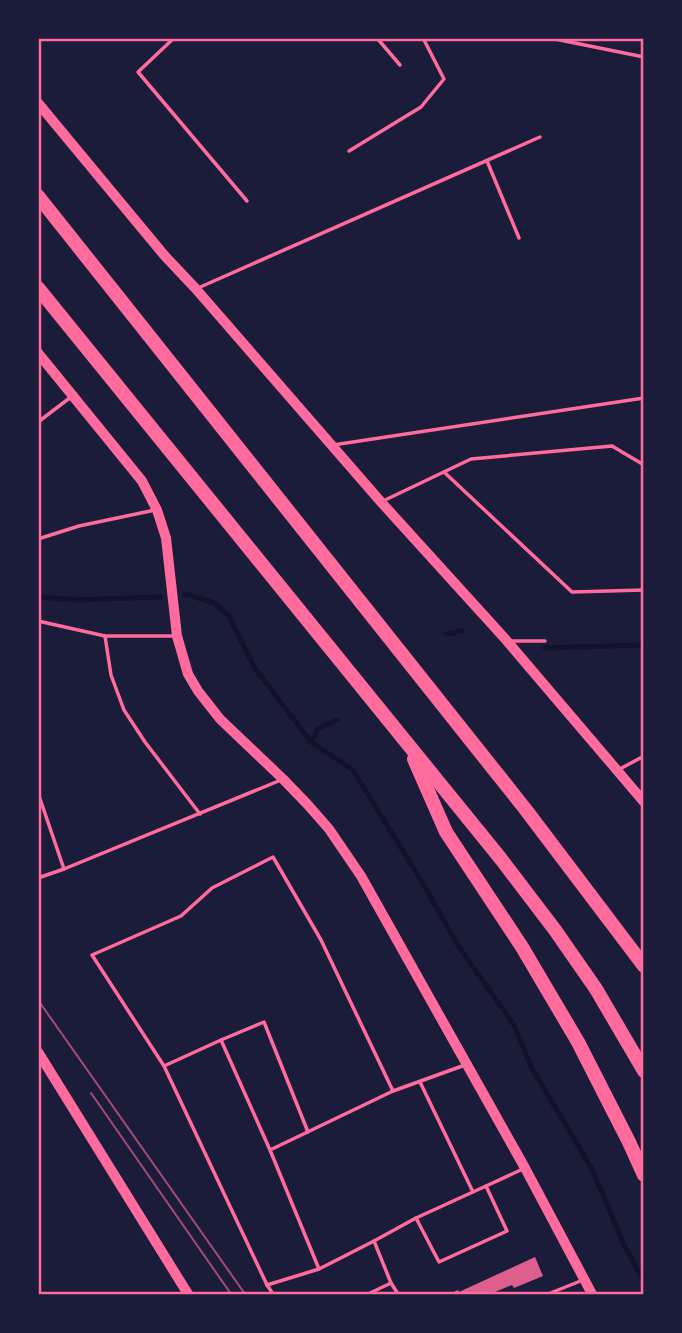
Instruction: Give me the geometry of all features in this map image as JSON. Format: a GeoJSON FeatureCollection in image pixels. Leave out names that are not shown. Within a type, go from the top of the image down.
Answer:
{"type":"FeatureCollection","features":[{"type":"Feature","properties":{"kind":"highway"},"geometry":{"type":"LineString","coordinates":[[38,196],[526,810],[643,965]]}},
{"type":"Feature","properties":{"kind":"highway"},"geometry":{"type":"LineString","coordinates":[[38,288],[501,859],[596,989],[643,1071]]}},
{"type":"Feature","properties":{"kind":"highway"},"geometry":{"type":"LineString","coordinates":[[406,741],[446,832],[522,947],[578,1042],[643,1175]]}},
{"type":"Feature","properties":{"kind":"street"},"geometry":{"type":"LineString","coordinates":[[38,103],[164,255],[507,641],[643,802]]}},
{"type":"Feature","properties":{"kind":"street"},"geometry":{"type":"LineString","coordinates":[[38,353],[142,481],[158,510],[166,538],[177,636],[188,674],[220,719],[283,779],[329,829],[361,876],[525,1168],[592,1294]]}},
{"type":"Feature","properties":{"kind":"street"},"geometry":{"type":"LineString","coordinates":[[38,1052],[188,1294]]}},
{"type":"Feature","properties":{"kind":"lane"},"geometry":{"type":"LineString","coordinates":[[174,38],[138,72],[247,201]]}},
{"type":"Feature","properties":{"kind":"lane"},"geometry":{"type":"LineString","coordinates":[[377,38],[400,65]]}},
{"type":"Feature","properties":{"kind":"lane"},"geometry":{"type":"LineString","coordinates":[[349,151],[421,107],[444,79],[423,38]]}},
{"type":"Feature","properties":{"kind":"lane"},"geometry":{"type":"LineString","coordinates":[[550,38],[643,57]]}},
{"type":"Feature","properties":{"kind":"lane"},"geometry":{"type":"LineString","coordinates":[[196,289],[540,137]]}},
{"type":"Feature","properties":{"kind":"lane"},"geometry":{"type":"LineString","coordinates":[[487,161],[519,238]]}},
{"type":"Feature","properties":{"kind":"lane"},"geometry":{"type":"LineString","coordinates":[[38,422],[73,396]]}},
{"type":"Feature","properties":{"kind":"lane"},"geometry":{"type":"LineString","coordinates":[[331,446],[643,398]]}},
{"type":"Feature","properties":{"kind":"lane"},"geometry":{"type":"LineString","coordinates":[[381,502],[471,459],[612,446],[643,465]]}},
{"type":"Feature","properties":{"kind":"lane"},"geometry":{"type":"LineString","coordinates":[[444,472],[572,592],[643,590]]}},
{"type":"Feature","properties":{"kind":"lane"},"geometry":{"type":"LineString","coordinates":[[38,539],[79,526],[158,510]]}},
{"type":"Feature","properties":{"kind":"lane"},"geometry":{"type":"LineString","coordinates":[[38,621],[105,636],[177,636]]}},
{"type":"Feature","properties":{"kind":"lane"},"geometry":{"type":"LineString","coordinates":[[105,636],[111,675],[124,710],[145,742],[201,814]]}},
{"type":"Feature","properties":{"kind":"lane"},"geometry":{"type":"LineString","coordinates":[[507,641],[545,641]]}},
{"type":"Feature","properties":{"kind":"lane"},"geometry":{"type":"LineString","coordinates":[[616,771],[643,756]]}},
{"type":"Feature","properties":{"kind":"lane"},"geometry":{"type":"LineString","coordinates":[[38,878],[283,779]]}},
{"type":"Feature","properties":{"kind":"lane"},"geometry":{"type":"LineString","coordinates":[[38,793],[64,869]]}},
{"type":"Feature","properties":{"kind":"lane"},"geometry":{"type":"LineString","coordinates":[[273,1294],[164,1066],[92,955],[181,916],[212,888],[273,857],[321,940],[393,1091]]}},
{"type":"Feature","properties":{"kind":"lane"},"geometry":{"type":"LineString","coordinates":[[164,1066],[264,1022],[308,1132]]}},
{"type":"Feature","properties":{"kind":"lane"},"geometry":{"type":"LineString","coordinates":[[222,1040],[319,1269]]}},
{"type":"Feature","properties":{"kind":"lane"},"geometry":{"type":"LineString","coordinates":[[270,1150],[393,1091],[467,1064]]}},
{"type":"Feature","properties":{"kind":"lane"},"geometry":{"type":"LineString","coordinates":[[420,1082],[473,1192]]}},
{"type":"Feature","properties":{"kind":"lane"},"geometry":{"type":"LineString","coordinates":[[267,1285],[319,1269],[416,1218],[525,1168]]}},
{"type":"Feature","properties":{"kind":"lane"},"geometry":{"type":"LineString","coordinates":[[416,1218],[439,1262],[507,1231],[486,1186]]}},
{"type":"Feature","properties":{"kind":"lane"},"geometry":{"type":"LineString","coordinates":[[374,1241],[398,1294]]}},
{"type":"Feature","properties":{"kind":"lane"},"geometry":{"type":"LineString","coordinates":[[548,1294],[585,1279]]}},
{"type":"Feature","properties":{"kind":"lane"},"geometry":{"type":"LineString","coordinates":[[368,1294],[391,1283]]}},
{"type":"Feature","properties":{"kind":"building"},"geometry":{"type":"Polygon","coordinates":[[[535,1257],[543,1276],[490,1294],[449,1294],[458,1290],[459,1292],[535,1257]]]}},
{"type":"Feature","properties":{"kind":"waterway"},"geometry":{"type":"LineString","coordinates":[[185,595],[214,603],[229,616],[254,667],[311,742],[353,770],[459,947],[514,1025],[531,1067],[592,1169],[625,1247],[644,1281]]}},
{"type":"Feature","properties":{"kind":"waterway"},"geometry":{"type":"LineString","coordinates":[[38,597],[77,600],[160,597]]}},
{"type":"Feature","properties":{"kind":"waterway"},"geometry":{"type":"LineString","coordinates":[[446,634],[462,631]]}},
{"type":"Feature","properties":{"kind":"waterway"},"geometry":{"type":"LineString","coordinates":[[545,648],[644,645]]}},
{"type":"Feature","properties":{"kind":"waterway"},"geometry":{"type":"LineString","coordinates":[[311,742],[319,728],[337,720]]}},
{"type":"Feature","properties":{"kind":"tram line"},"geometry":{"type":"LineString","coordinates":[[38,1000],[245,1294]]}},
{"type":"Feature","properties":{"kind":"tram line"},"geometry":{"type":"LineString","coordinates":[[91,1093],[231,1294]]}}]}
